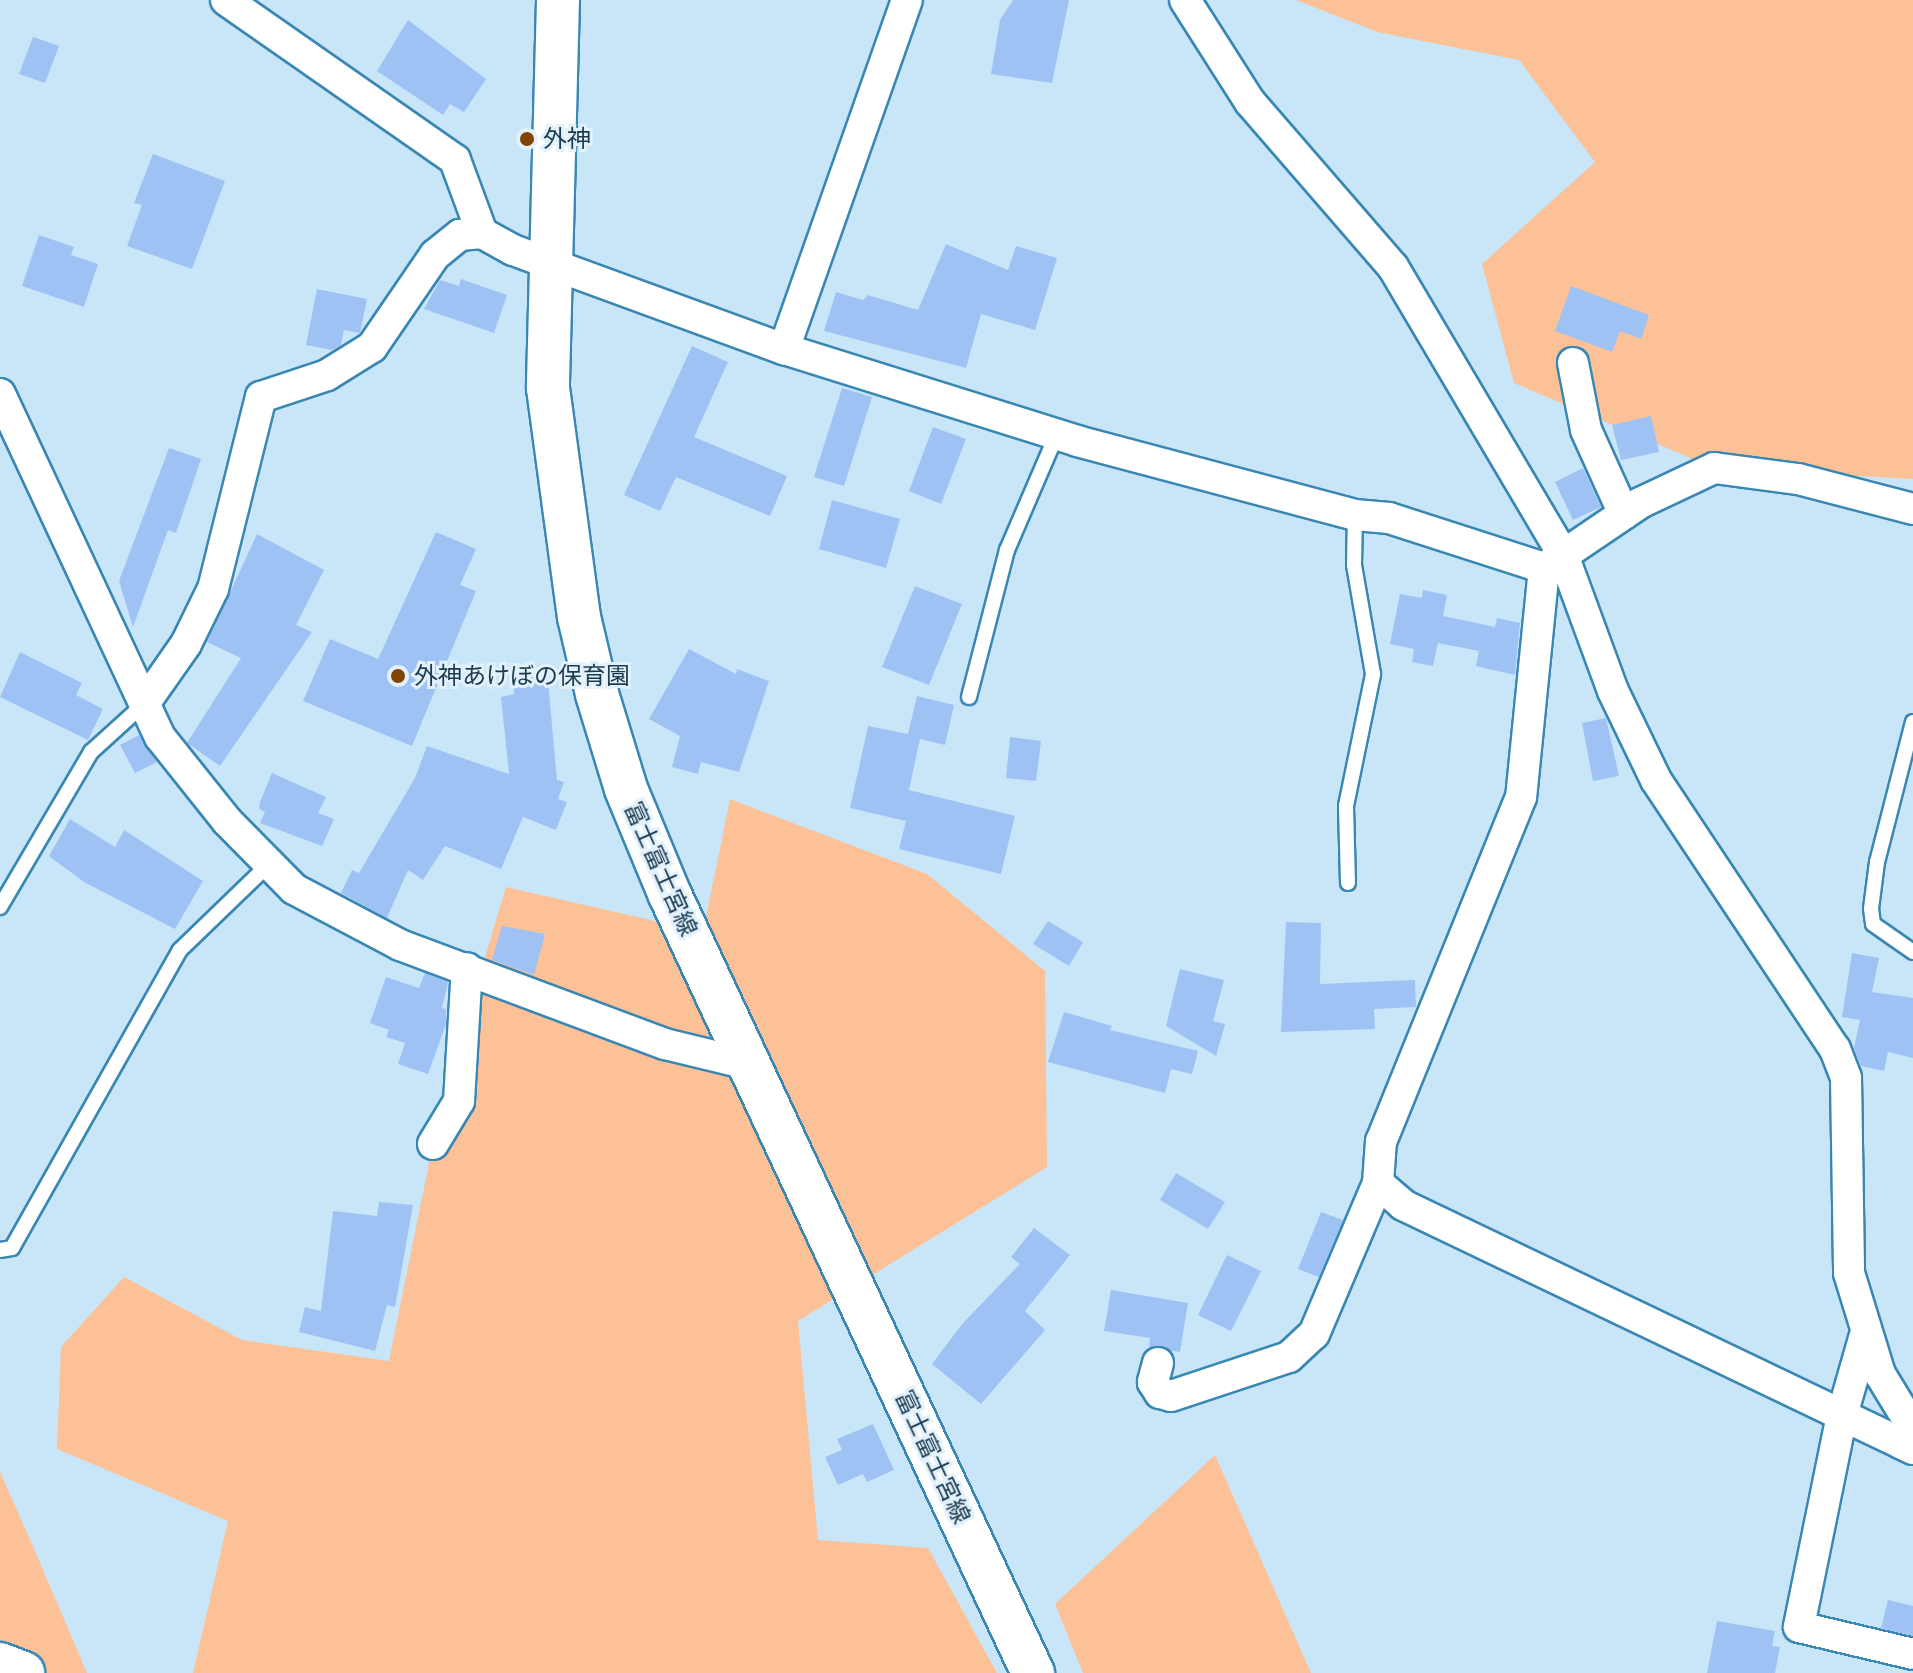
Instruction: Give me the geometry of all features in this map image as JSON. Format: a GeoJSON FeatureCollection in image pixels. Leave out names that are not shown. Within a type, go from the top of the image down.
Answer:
{"type":"FeatureCollection","features":[{"type":"Feature","properties":{"kind":"main road","name":"富士富士宮線"},"geometry":{"type":"LineString","coordinates":[[558,0],[548,388],[579,617],[597,694],[626,789],[665,881],[1033,1673]]}},
{"type":"Feature","properties":{"kind":"street"},"geometry":{"type":"LineString","coordinates":[[226,0],[455,160],[482,233]]}},
{"type":"Feature","properties":{"kind":"street"},"geometry":{"type":"LineString","coordinates":[[784,349],[907,0]]}},
{"type":"Feature","properties":{"kind":"street"},"geometry":{"type":"LineString","coordinates":[[1185,0],[1250,102],[1393,267],[1553,561],[1656,780],[1835,1049],[1846,1078],[1849,1273],[1865,1335],[1880,1374],[1913,1428]]}},
{"type":"Feature","properties":{"kind":"street"},"geometry":{"type":"LineString","coordinates":[[144,704],[186,644],[213,589],[261,397],[327,375],[372,347],[435,255],[460,235],[482,233],[549,262],[784,349],[1057,434],[1355,515],[1389,518],[1553,561],[1624,514],[1714,468],[1798,479],[1913,509]]}},
{"type":"Feature","properties":{"kind":"street"},"geometry":{"type":"LineString","coordinates":[[1573,363],[1586,430],[1624,514]]}},
{"type":"Feature","properties":{"kind":"street"},"geometry":{"type":"LineString","coordinates":[[0,394],[160,737],[294,889],[400,945],[665,1044],[752,1065]]}},
{"type":"Feature","properties":{"kind":"street"},"geometry":{"type":"LineString","coordinates":[[1158,1363],[1153,1382],[1160,1393],[1171,1396],[1289,1357],[1314,1334],[1378,1183],[1381,1141],[1521,797],[1553,561]]}},
{"type":"Feature","properties":{"kind":"street"},"geometry":{"type":"LineString","coordinates":[[433,1144],[459,1101],[467,968]]}},
{"type":"Feature","properties":{"kind":"street"},"geometry":{"type":"LineString","coordinates":[[1378,1183],[1403,1205],[1913,1449]]}},
{"type":"Feature","properties":{"kind":"street"},"geometry":{"type":"LineString","coordinates":[[1865,1335],[1842,1415],[1799,1627],[1913,1654]]}},
{"type":"Feature","properties":{"kind":"lane"},"geometry":{"type":"LineString","coordinates":[[969,697],[1007,550],[1057,434]]}},
{"type":"Feature","properties":{"kind":"lane"},"geometry":{"type":"LineString","coordinates":[[1348,883],[1346,806],[1373,674],[1354,565],[1355,515]]}},
{"type":"Feature","properties":{"kind":"lane"},"geometry":{"type":"LineString","coordinates":[[0,907],[91,752],[144,704]]}},
{"type":"Feature","properties":{"kind":"lane"},"geometry":{"type":"LineString","coordinates":[[1913,722],[1877,862],[1871,909],[1873,924],[1913,952]]}},
{"type":"Feature","properties":{"kind":"lane"},"geometry":{"type":"LineString","coordinates":[[0,1250],[12,1248],[180,950],[269,864]]}},
{"type":"Feature","properties":{"kind":"shaded area"},"geometry":{"type":"Polygon","coordinates":[[[1296,0],[1913,0],[1913,479],[1714,468],[1514,383],[1482,264],[1595,162],[1519,60],[1377,32],[1296,0]]]}},
{"type":"Feature","properties":{"kind":"shaded area"},"geometry":{"type":"Polygon","coordinates":[[[730,799],[927,874],[1045,971],[1047,1167],[798,1321],[818,1540],[928,1548],[997,1673],[193,1673],[228,1521],[57,1449],[61,1347],[124,1277],[242,1340],[389,1361],[441,1104],[506,887],[703,932],[730,799]]]}},
{"type":"Feature","properties":{"kind":"shaded area"},"geometry":{"type":"Polygon","coordinates":[[[1215,1455],[1311,1673],[1083,1673],[1055,1604],[1215,1455]]]}},
{"type":"Feature","properties":{"kind":"shaded area"},"geometry":{"type":"Polygon","coordinates":[[[0,1472],[35,1551],[87,1673],[0,1673],[0,1472]]]}},
{"type":"Feature","properties":{"kind":"building"},"geometry":{"type":"Polygon","coordinates":[[[1013,0],[1069,0],[1052,83],[991,74],[1000,20],[1013,0]]]}},
{"type":"Feature","properties":{"kind":"building"},"geometry":{"type":"Polygon","coordinates":[[[408,20],[486,79],[464,112],[450,104],[443,115],[377,71],[408,20]]]}},
{"type":"Feature","properties":{"kind":"building"},"geometry":{"type":"Polygon","coordinates":[[[33,37],[59,46],[45,83],[19,74],[33,37]]]}},
{"type":"Feature","properties":{"kind":"building"},"geometry":{"type":"Polygon","coordinates":[[[153,154],[225,181],[192,269],[127,246],[142,205],[134,203],[153,154]]]}},
{"type":"Feature","properties":{"kind":"building"},"geometry":{"type":"Polygon","coordinates":[[[39,235],[74,247],[71,255],[98,264],[84,307],[22,286],[39,235]]]}},
{"type":"Feature","properties":{"kind":"building"},"geometry":{"type":"Polygon","coordinates":[[[946,244],[1008,270],[1016,246],[1057,258],[1035,330],[981,314],[966,368],[824,331],[836,292],[863,300],[868,295],[918,310],[946,244]]]}},
{"type":"Feature","properties":{"kind":"building"},"geometry":{"type":"Polygon","coordinates":[[[461,279],[507,295],[494,333],[424,309],[440,280],[459,286],[461,279]]]}},
{"type":"Feature","properties":{"kind":"building"},"geometry":{"type":"Polygon","coordinates":[[[1571,286],[1649,315],[1641,339],[1620,331],[1612,352],[1555,331],[1571,286]]]}},
{"type":"Feature","properties":{"kind":"building"},"geometry":{"type":"Polygon","coordinates":[[[317,289],[367,299],[360,333],[344,330],[341,345],[332,350],[306,345],[317,289]]]}},
{"type":"Feature","properties":{"kind":"building"},"geometry":{"type":"Polygon","coordinates":[[[692,346],[728,362],[694,437],[787,476],[770,516],[676,477],[660,511],[624,495],[692,346]]]}},
{"type":"Feature","properties":{"kind":"building"},"geometry":{"type":"Polygon","coordinates":[[[842,388],[872,397],[844,486],[814,477],[842,388]]]}},
{"type":"Feature","properties":{"kind":"building"},"geometry":{"type":"Polygon","coordinates":[[[1651,416],[1659,452],[1621,460],[1612,425],[1651,416]]]}},
{"type":"Feature","properties":{"kind":"building"},"geometry":{"type":"Polygon","coordinates":[[[933,427],[966,439],[941,504],[909,491],[933,427]]]}},
{"type":"Feature","properties":{"kind":"building"},"geometry":{"type":"Polygon","coordinates":[[[169,448],[201,459],[176,533],[168,530],[133,627],[119,581],[169,448]]]}},
{"type":"Feature","properties":{"kind":"building"},"geometry":{"type":"Polygon","coordinates":[[[1583,468],[1601,507],[1573,520],[1555,482],[1583,468]]]}},
{"type":"Feature","properties":{"kind":"building"},"geometry":{"type":"Polygon","coordinates":[[[832,500],[900,519],[886,568],[819,549],[832,500]]]}},
{"type":"Feature","properties":{"kind":"building"},"geometry":{"type":"Polygon","coordinates":[[[436,532],[476,549],[460,585],[476,591],[412,746],[303,701],[330,639],[378,659],[436,532]]]}},
{"type":"Feature","properties":{"kind":"building"},"geometry":{"type":"Polygon","coordinates":[[[257,534],[324,570],[296,625],[312,632],[220,766],[187,743],[241,658],[207,642],[257,534]]]}},
{"type":"Feature","properties":{"kind":"building"},"geometry":{"type":"Polygon","coordinates":[[[915,586],[962,604],[929,685],[882,667],[915,586]]]}},
{"type":"Feature","properties":{"kind":"building"},"geometry":{"type":"Polygon","coordinates":[[[1423,590],[1447,595],[1443,616],[1495,627],[1497,618],[1520,623],[1515,675],[1476,666],[1479,651],[1438,643],[1433,666],[1412,662],[1414,649],[1390,644],[1400,594],[1422,598],[1423,590]]]}},
{"type":"Feature","properties":{"kind":"building"},"geometry":{"type":"Polygon","coordinates":[[[689,649],[736,674],[737,669],[769,681],[739,772],[701,762],[698,774],[672,767],[680,736],[649,719],[689,649]]]}},
{"type":"Feature","properties":{"kind":"building"},"geometry":{"type":"Polygon","coordinates":[[[20,652],[82,683],[76,695],[103,709],[88,740],[0,697],[20,652]]]}},
{"type":"Feature","properties":{"kind":"building"},"geometry":{"type":"Polygon","coordinates":[[[547,670],[557,780],[564,782],[558,799],[567,802],[556,830],[523,817],[501,869],[445,846],[423,880],[408,870],[387,918],[341,893],[352,870],[359,873],[415,778],[427,746],[509,774],[501,697],[514,694],[514,675],[547,670]]]}},
{"type":"Feature","properties":{"kind":"building"},"geometry":{"type":"Polygon","coordinates":[[[917,696],[954,705],[945,745],[920,739],[909,790],[1015,816],[1001,874],[899,849],[906,821],[850,808],[868,726],[908,734],[917,696]]]}},
{"type":"Feature","properties":{"kind":"building"},"geometry":{"type":"Polygon","coordinates":[[[1606,718],[1619,776],[1593,781],[1582,723],[1606,718]]]}},
{"type":"Feature","properties":{"kind":"building"},"geometry":{"type":"Polygon","coordinates":[[[139,735],[157,762],[135,773],[120,745],[139,735]]]}},
{"type":"Feature","properties":{"kind":"building"},"geometry":{"type":"Polygon","coordinates":[[[1010,737],[1041,741],[1036,781],[1006,778],[1010,737]]]}},
{"type":"Feature","properties":{"kind":"building"},"geometry":{"type":"Polygon","coordinates":[[[272,773],[326,797],[318,813],[334,819],[322,846],[260,823],[265,812],[259,809],[260,802],[272,773]]]}},
{"type":"Feature","properties":{"kind":"building"},"geometry":{"type":"Polygon","coordinates":[[[70,819],[115,847],[124,830],[203,881],[175,929],[84,882],[49,856],[70,819]]]}},
{"type":"Feature","properties":{"kind":"building"},"geometry":{"type":"Polygon","coordinates":[[[1048,921],[1083,942],[1069,966],[1033,944],[1048,921]]]}},
{"type":"Feature","properties":{"kind":"building"},"geometry":{"type":"Polygon","coordinates":[[[1286,922],[1321,923],[1320,984],[1415,980],[1416,1007],[1374,1009],[1375,1029],[1281,1032],[1286,922]]]}},
{"type":"Feature","properties":{"kind":"building"},"geometry":{"type":"Polygon","coordinates":[[[502,926],[545,934],[534,975],[492,960],[502,926]]]}},
{"type":"Feature","properties":{"kind":"building"},"geometry":{"type":"Polygon","coordinates":[[[1852,953],[1879,958],[1872,992],[1913,998],[1913,1058],[1888,1052],[1884,1071],[1861,1066],[1854,1048],[1860,1020],[1842,1017],[1852,953]]]}},
{"type":"Feature","properties":{"kind":"building"},"geometry":{"type":"Polygon","coordinates":[[[1180,969],[1224,980],[1213,1021],[1225,1024],[1216,1056],[1166,1026],[1180,969]]]}},
{"type":"Feature","properties":{"kind":"building"},"geometry":{"type":"Polygon","coordinates":[[[425,973],[448,982],[442,1008],[446,1009],[446,1024],[428,1074],[398,1064],[405,1043],[386,1037],[389,1030],[370,1023],[386,977],[419,988],[425,973]]]}},
{"type":"Feature","properties":{"kind":"building"},"geometry":{"type":"Polygon","coordinates":[[[1064,1012],[1112,1026],[1110,1030],[1198,1051],[1192,1074],[1171,1069],[1165,1093],[1048,1062],[1064,1012]]]}},
{"type":"Feature","properties":{"kind":"building"},"geometry":{"type":"Polygon","coordinates":[[[1176,1173],[1225,1202],[1208,1229],[1160,1200],[1176,1173]]]}},
{"type":"Feature","properties":{"kind":"building"},"geometry":{"type":"Polygon","coordinates":[[[379,1202],[413,1205],[395,1307],[387,1305],[375,1351],[299,1332],[305,1307],[321,1311],[333,1211],[377,1216],[379,1202]]]}},
{"type":"Feature","properties":{"kind":"building"},"geometry":{"type":"Polygon","coordinates":[[[1321,1212],[1343,1220],[1319,1277],[1298,1269],[1321,1212]]]}},
{"type":"Feature","properties":{"kind":"building"},"geometry":{"type":"Polygon","coordinates":[[[1034,1228],[1070,1255],[1025,1311],[1045,1330],[981,1404],[932,1364],[963,1323],[1020,1264],[1011,1257],[1034,1228]]]}},
{"type":"Feature","properties":{"kind":"building"},"geometry":{"type":"Polygon","coordinates":[[[1227,1255],[1261,1271],[1231,1331],[1198,1315],[1227,1255]]]}},
{"type":"Feature","properties":{"kind":"building"},"geometry":{"type":"Polygon","coordinates":[[[1111,1290],[1188,1303],[1180,1352],[1149,1347],[1150,1338],[1104,1331],[1111,1290]]]}},
{"type":"Feature","properties":{"kind":"building"},"geometry":{"type":"Polygon","coordinates":[[[873,1424],[894,1470],[867,1482],[863,1474],[838,1485],[825,1457],[842,1450],[837,1439],[873,1424]]]}},
{"type":"Feature","properties":{"kind":"building"},"geometry":{"type":"Polygon","coordinates":[[[1888,1600],[1913,1606],[1913,1636],[1881,1628],[1888,1600]]]}},
{"type":"Feature","properties":{"kind":"building"},"geometry":{"type":"Polygon","coordinates":[[[1717,1621],[1775,1631],[1772,1646],[1780,1647],[1775,1673],[1707,1673],[1717,1621]]]}},
{"type":"Feature","properties":{"kind":"place","name":"外神"},"geometry":{"type":"Point","coordinates":[527,139]}},
{"type":"Feature","properties":{"kind":"place","name":"外神あけぼの保育園"},"geometry":{"type":"Point","coordinates":[398,676]}}]}
